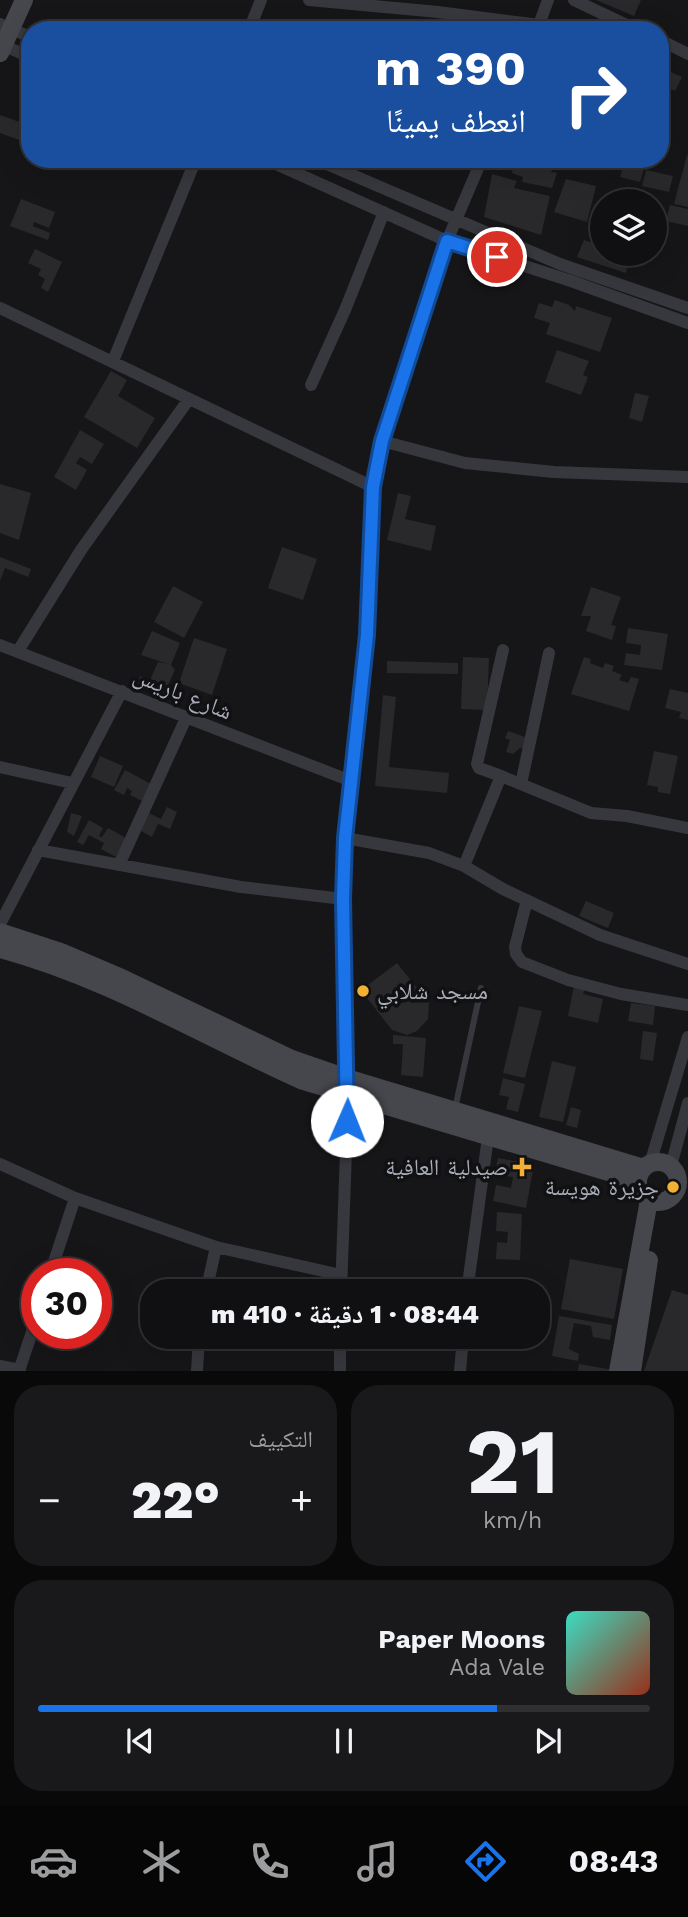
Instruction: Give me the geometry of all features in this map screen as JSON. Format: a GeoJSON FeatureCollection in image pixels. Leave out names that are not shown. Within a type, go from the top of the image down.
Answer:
{"type":"FeatureCollection","features":[{"type":"Feature","properties":{"kind":"street"},"geometry":{"type":"LineString","coordinates":[[3,39],[24,0]]}},
{"type":"Feature","properties":{"kind":"street"},"geometry":{"type":"LineString","coordinates":[[253,21],[261,0]]}},
{"type":"Feature","properties":{"kind":"street"},"geometry":{"type":"LineString","coordinates":[[309,0],[438,12],[498,21]]}},
{"type":"Feature","properties":{"kind":"street"},"geometry":{"type":"LineString","coordinates":[[540,21],[548,0]]}},
{"type":"Feature","properties":{"kind":"street"},"geometry":{"type":"LineString","coordinates":[[575,0],[618,21]]}},
{"type":"Feature","properties":{"kind":"street"},"geometry":{"type":"LineString","coordinates":[[3,39],[21,38]]}},
{"type":"Feature","properties":{"kind":"street"},"geometry":{"type":"LineString","coordinates":[[3,39],[21,51]]}},
{"type":"Feature","properties":{"kind":"street"},"geometry":{"type":"LineString","coordinates":[[669,44],[688,54]]}},
{"type":"Feature","properties":{"kind":"street"},"geometry":{"type":"LineString","coordinates":[[113,361],[192,168]]}},
{"type":"Feature","properties":{"kind":"street"},"geometry":{"type":"LineString","coordinates":[[285,168],[447,241],[688,323]]}},
{"type":"Feature","properties":{"kind":"street"},"geometry":{"type":"LineString","coordinates":[[336,168],[560,264],[688,308]]}},
{"type":"Feature","properties":{"kind":"street"},"geometry":{"type":"LineString","coordinates":[[341,1279],[348,1087],[343,899],[345,838],[367,635],[373,487],[382,441],[447,241],[478,168]]}},
{"type":"Feature","properties":{"kind":"street"},"geometry":{"type":"LineString","coordinates":[[311,385],[345,310],[384,212]]}},
{"type":"Feature","properties":{"kind":"street"},"geometry":{"type":"LineString","coordinates":[[0,308],[373,487]]}},
{"type":"Feature","properties":{"kind":"street"},"geometry":{"type":"LineString","coordinates":[[18,651],[81,550],[189,399]]}},
{"type":"Feature","properties":{"kind":"street"},"geometry":{"type":"LineString","coordinates":[[382,441],[465,463],[554,472],[688,477]]}},
{"type":"Feature","properties":{"kind":"street","name":"شارع باريس"},"geometry":{"type":"LineString","coordinates":[[0,645],[351,781]]}},
{"type":"Feature","properties":{"kind":"street"},"geometry":{"type":"LineString","coordinates":[[503,650],[477,764],[479,768],[591,813],[627,816],[688,828]]}},
{"type":"Feature","properties":{"kind":"street"},"geometry":{"type":"LineString","coordinates":[[521,784],[549,653]]}},
{"type":"Feature","properties":{"kind":"street"},"geometry":{"type":"LineString","coordinates":[[0,924],[122,691]]}},
{"type":"Feature","properties":{"kind":"street"},"geometry":{"type":"LineString","coordinates":[[119,865],[187,716]]}},
{"type":"Feature","properties":{"kind":"street"},"geometry":{"type":"LineString","coordinates":[[0,767],[72,783]]}},
{"type":"Feature","properties":{"kind":"street"},"geometry":{"type":"LineString","coordinates":[[464,866],[501,776]]}},
{"type":"Feature","properties":{"kind":"street"},"geometry":{"type":"LineString","coordinates":[[345,838],[429,853],[464,866],[527,900],[600,934],[688,964]]}},
{"type":"Feature","properties":{"kind":"street"},"geometry":{"type":"LineString","coordinates":[[38,850],[241,887],[343,899]]}},
{"type":"Feature","properties":{"kind":"street"},"geometry":{"type":"LineString","coordinates":[[527,900],[515,947],[522,962],[568,980],[621,994],[688,1005]]}},
{"type":"Feature","properties":{"kind":"street"},"geometry":{"type":"LineString","coordinates":[[0,932],[61,952],[183,1006],[348,1087],[408,1111],[488,1137],[644,1171],[657,1162],[680,1183]]}},
{"type":"Feature","properties":{"kind":"street"},"geometry":{"type":"LineString","coordinates":[[0,949],[34,958],[125,993],[303,1081],[348,1087],[454,1110],[644,1171]]}},
{"type":"Feature","properties":{"kind":"street"},"geometry":{"type":"LineString","coordinates":[[688,1037],[644,1171],[640,1190],[653,1201],[671,1198],[680,1183],[688,1103]]}},
{"type":"Feature","properties":{"kind":"street"},"geometry":{"type":"LineString","coordinates":[[469,1279],[488,1137]]}},
{"type":"Feature","properties":{"kind":"street"},"geometry":{"type":"LineString","coordinates":[[0,1164],[75,1198],[216,1248],[341,1275]]}},
{"type":"Feature","properties":{"kind":"street"},"geometry":{"type":"LineString","coordinates":[[55,1258],[75,1198]]}},
{"type":"Feature","properties":{"kind":"street"},"geometry":{"type":"LineString","coordinates":[[618,1371],[653,1201]]}},
{"type":"Feature","properties":{"kind":"street"},"geometry":{"type":"LineString","coordinates":[[632,1371],[653,1201]]}},
{"type":"Feature","properties":{"kind":"street"},"geometry":{"type":"LineString","coordinates":[[209,1279],[216,1248]]}},
{"type":"Feature","properties":{"kind":"street"},"geometry":{"type":"LineString","coordinates":[[0,1366],[20,1371],[27,1349]]}},
{"type":"Feature","properties":{"kind":"street"},"geometry":{"type":"LineString","coordinates":[[197,1371],[198,1349]]}},
{"type":"Feature","properties":{"kind":"street"},"geometry":{"type":"LineString","coordinates":[[340,1349],[340,1371]]}},
{"type":"Feature","properties":{"kind":"street"},"geometry":{"type":"LineString","coordinates":[[460,1371],[462,1349]]}},
{"type":"Feature","properties":{"kind":"lane"},"geometry":{"type":"LineString","coordinates":[[454,1110],[481,988]]}},
{"type":"Feature","properties":{"kind":"building"},"geometry":{"type":"Polygon","coordinates":[[[596,0],[641,0],[634,16],[596,0]]]}},
{"type":"Feature","properties":{"kind":"building"},"geometry":{"type":"Polygon","coordinates":[[[669,71],[682,77],[675,91],[669,88],[669,71]]]}},
{"type":"Feature","properties":{"kind":"building"},"geometry":{"type":"Polygon","coordinates":[[[0,115],[21,122],[21,141],[0,133],[0,115]]]}},
{"type":"Feature","properties":{"kind":"building"},"geometry":{"type":"Polygon","coordinates":[[[688,155],[688,207],[674,204],[688,155]]]}},
{"type":"Feature","properties":{"kind":"building"},"geometry":{"type":"Polygon","coordinates":[[[513,168],[553,168],[551,172],[557,173],[552,188],[522,182],[523,177],[512,173],[513,168]]]}},
{"type":"Feature","properties":{"kind":"building"},"geometry":{"type":"Polygon","coordinates":[[[623,168],[644,168],[640,182],[620,177],[623,168]]]}},
{"type":"Feature","properties":{"kind":"building"},"geometry":{"type":"Polygon","coordinates":[[[646,170],[673,176],[669,192],[667,189],[642,186],[646,170]]]}},
{"type":"Feature","properties":{"kind":"building"},"geometry":{"type":"Polygon","coordinates":[[[492,174],[517,181],[514,188],[550,196],[541,235],[484,217],[492,174]]]}},
{"type":"Feature","properties":{"kind":"building"},"geometry":{"type":"Polygon","coordinates":[[[566,179],[596,186],[595,189],[590,189],[587,222],[554,212],[566,179]]]}},
{"type":"Feature","properties":{"kind":"building"},"geometry":{"type":"Polygon","coordinates":[[[21,199],[55,212],[49,228],[34,222],[33,226],[50,233],[48,240],[10,226],[21,199]]]}},
{"type":"Feature","properties":{"kind":"building"},"geometry":{"type":"Polygon","coordinates":[[[670,205],[688,209],[688,226],[667,221],[670,205]]]}},
{"type":"Feature","properties":{"kind":"building"},"geometry":{"type":"Polygon","coordinates":[[[584,240],[590,242],[590,261],[577,257],[584,240]]]}},
{"type":"Feature","properties":{"kind":"building"},"geometry":{"type":"Polygon","coordinates":[[[35,249],[62,262],[48,292],[41,288],[45,279],[38,275],[41,269],[28,263],[35,249]]]}},
{"type":"Feature","properties":{"kind":"building"},"geometry":{"type":"Polygon","coordinates":[[[605,266],[627,266],[626,273],[605,266]]]}},
{"type":"Feature","properties":{"kind":"building"},"geometry":{"type":"Polygon","coordinates":[[[555,300],[569,305],[575,311],[576,306],[612,318],[600,352],[546,334],[550,323],[534,318],[539,303],[552,307],[555,300]]]}},
{"type":"Feature","properties":{"kind":"building"},"geometry":{"type":"Polygon","coordinates":[[[557,350],[589,361],[583,375],[588,377],[581,395],[545,382],[557,350]]]}},
{"type":"Feature","properties":{"kind":"building"},"geometry":{"type":"Polygon","coordinates":[[[111,371],[127,380],[118,396],[155,418],[137,448],[84,417],[111,371]]]}},
{"type":"Feature","properties":{"kind":"building"},"geometry":{"type":"Polygon","coordinates":[[[635,393],[649,396],[642,422],[629,418],[635,393]]]}},
{"type":"Feature","properties":{"kind":"building"},"geometry":{"type":"Polygon","coordinates":[[[80,430],[104,444],[92,464],[80,457],[76,463],[87,470],[76,490],[54,477],[80,430]]]}},
{"type":"Feature","properties":{"kind":"building"},"geometry":{"type":"Polygon","coordinates":[[[0,484],[31,493],[19,540],[0,533],[0,484]]]}},
{"type":"Feature","properties":{"kind":"building"},"geometry":{"type":"Polygon","coordinates":[[[398,493],[411,496],[405,519],[436,526],[431,551],[387,540],[398,493]]]}},
{"type":"Feature","properties":{"kind":"building"},"geometry":{"type":"Polygon","coordinates":[[[282,547],[317,559],[303,600],[268,588],[282,547]]]}},
{"type":"Feature","properties":{"kind":"building"},"geometry":{"type":"Polygon","coordinates":[[[0,557],[31,569],[28,577],[5,568],[0,581],[0,557]]]}},
{"type":"Feature","properties":{"kind":"building"},"geometry":{"type":"Polygon","coordinates":[[[173,586],[203,602],[184,638],[154,622],[173,586]]]}},
{"type":"Feature","properties":{"kind":"building"},"geometry":{"type":"Polygon","coordinates":[[[591,587],[621,597],[611,625],[616,626],[612,640],[586,631],[591,616],[581,616],[591,587]]]}},
{"type":"Feature","properties":{"kind":"building"},"geometry":{"type":"Polygon","coordinates":[[[628,628],[668,634],[662,670],[624,665],[626,653],[640,655],[641,645],[626,643],[628,628]]]}},
{"type":"Feature","properties":{"kind":"building"},"geometry":{"type":"Polygon","coordinates":[[[152,631],[180,643],[171,665],[175,670],[163,696],[137,685],[140,676],[150,680],[158,662],[168,664],[141,655],[152,631]]]}},
{"type":"Feature","properties":{"kind":"building"},"geometry":{"type":"Polygon","coordinates":[[[194,638],[227,649],[212,695],[179,683],[194,638]]]}},
{"type":"Feature","properties":{"kind":"building"},"geometry":{"type":"Polygon","coordinates":[[[463,657],[489,658],[487,710],[461,709],[463,657]]]}},
{"type":"Feature","properties":{"kind":"building"},"geometry":{"type":"Polygon","coordinates":[[[584,657],[591,659],[590,663],[603,668],[605,663],[614,666],[612,671],[622,675],[619,680],[628,683],[631,677],[639,679],[629,711],[571,694],[584,657]]]}},
{"type":"Feature","properties":{"kind":"building"},"geometry":{"type":"Polygon","coordinates":[[[387,661],[458,663],[458,674],[387,673],[387,661]]]}},
{"type":"Feature","properties":{"kind":"building"},"geometry":{"type":"Polygon","coordinates":[[[670,689],[688,693],[688,720],[679,718],[681,712],[665,708],[670,689]]]}},
{"type":"Feature","properties":{"kind":"building"},"geometry":{"type":"Polygon","coordinates":[[[383,695],[396,697],[389,767],[449,773],[447,793],[375,786],[383,695]]]}},
{"type":"Feature","properties":{"kind":"building"},"geometry":{"type":"Polygon","coordinates":[[[508,731],[528,738],[525,749],[520,748],[513,754],[506,752],[510,740],[505,738],[508,731]]]}},
{"type":"Feature","properties":{"kind":"building"},"geometry":{"type":"Polygon","coordinates":[[[654,751],[678,756],[670,794],[658,792],[658,787],[647,785],[654,751]]]}},
{"type":"Feature","properties":{"kind":"building"},"geometry":{"type":"Polygon","coordinates":[[[100,756],[123,766],[114,787],[91,777],[100,756]]]}},
{"type":"Feature","properties":{"kind":"building"},"geometry":{"type":"Polygon","coordinates":[[[125,770],[151,784],[142,801],[130,795],[132,791],[127,788],[124,795],[114,790],[125,770]]]}},
{"type":"Feature","properties":{"kind":"building"},"geometry":{"type":"Polygon","coordinates":[[[167,807],[177,812],[170,829],[158,824],[152,837],[141,831],[149,813],[161,819],[167,807]]]}},
{"type":"Feature","properties":{"kind":"building"},"geometry":{"type":"Polygon","coordinates":[[[71,813],[82,816],[74,836],[67,832],[71,813]]]}},
{"type":"Feature","properties":{"kind":"building"},"geometry":{"type":"Polygon","coordinates":[[[89,820],[103,828],[99,836],[102,837],[108,828],[126,838],[116,857],[101,849],[104,843],[89,835],[83,845],[77,842],[89,820]]]}},
{"type":"Feature","properties":{"kind":"building"},"geometry":{"type":"Polygon","coordinates":[[[586,901],[614,913],[608,928],[579,916],[586,901]]]}},
{"type":"Feature","properties":{"kind":"building"},"geometry":{"type":"Polygon","coordinates":[[[397,963],[429,1003],[428,1019],[417,1031],[407,1035],[392,1030],[364,994],[364,988],[397,963]]]}},
{"type":"Feature","properties":{"kind":"building"},"geometry":{"type":"Polygon","coordinates":[[[574,986],[585,988],[583,994],[603,999],[598,1023],[568,1016],[574,986]]]}},
{"type":"Feature","properties":{"kind":"building"},"geometry":{"type":"Polygon","coordinates":[[[631,1003],[655,1006],[653,1025],[628,1021],[631,1003]]]}},
{"type":"Feature","properties":{"kind":"building"},"geometry":{"type":"Polygon","coordinates":[[[519,1006],[542,1011],[525,1078],[503,1073],[519,1006]]]}},
{"type":"Feature","properties":{"kind":"building"},"geometry":{"type":"Polygon","coordinates":[[[643,1031],[657,1033],[653,1061],[640,1059],[643,1031]]]}},
{"type":"Feature","properties":{"kind":"building"},"geometry":{"type":"Polygon","coordinates":[[[393,1035],[426,1038],[423,1077],[401,1075],[403,1044],[393,1044],[393,1035]]]}},
{"type":"Feature","properties":{"kind":"building"},"geometry":{"type":"Polygon","coordinates":[[[552,1061],[576,1067],[563,1122],[539,1117],[552,1061]]]}},
{"type":"Feature","properties":{"kind":"building"},"geometry":{"type":"Polygon","coordinates":[[[503,1078],[525,1084],[518,1112],[506,1109],[509,1097],[499,1095],[503,1078]]]}},
{"type":"Feature","properties":{"kind":"building"},"geometry":{"type":"Polygon","coordinates":[[[571,1107],[581,1110],[577,1128],[566,1125],[571,1107]]]}},
{"type":"Feature","properties":{"kind":"building"},"geometry":{"type":"Polygon","coordinates":[[[498,1158],[534,1165],[526,1208],[493,1201],[496,1185],[511,1188],[513,1177],[495,1174],[498,1158]]]}},
{"type":"Feature","properties":{"kind":"building"},"geometry":{"type":"Polygon","coordinates":[[[497,1212],[522,1214],[520,1260],[496,1259],[497,1242],[507,1243],[508,1232],[496,1231],[497,1212]]]}},
{"type":"Feature","properties":{"kind":"building"},"geometry":{"type":"Polygon","coordinates":[[[570,1259],[623,1269],[614,1319],[561,1309],[570,1259]]]}},
{"type":"Feature","properties":{"kind":"building"},"geometry":{"type":"Polygon","coordinates":[[[672,1290],[688,1295],[688,1371],[644,1371],[672,1290]]]}},
{"type":"Feature","properties":{"kind":"building"},"geometry":{"type":"Polygon","coordinates":[[[559,1316],[612,1325],[610,1340],[593,1337],[591,1326],[574,1323],[569,1349],[579,1354],[578,1361],[552,1356],[559,1316]]]}},
{"type":"Feature","properties":{"kind":"building"},"geometry":{"type":"Polygon","coordinates":[[[579,1364],[613,1370],[578,1371],[579,1364]]]}},
{"type":"Feature","properties":{"kind":"place","name":"مسجد شلابي"},"geometry":{"type":"Point","coordinates":[363,991]}},
{"type":"Feature","properties":{"kind":"place","name":"صيدلية العافية"},"geometry":{"type":"Point","coordinates":[522,1167]}},
{"type":"Feature","properties":{"kind":"place","name":"جزيرة هويسة"},"geometry":{"type":"Point","coordinates":[673,1187]}},
{"type":"Feature","properties":{"kind":"route"},"geometry":{"type":"LineString","coordinates":[[347,1121],[343,899],[345,838],[367,635],[373,487],[382,441],[447,241],[497,257]]}}]}
